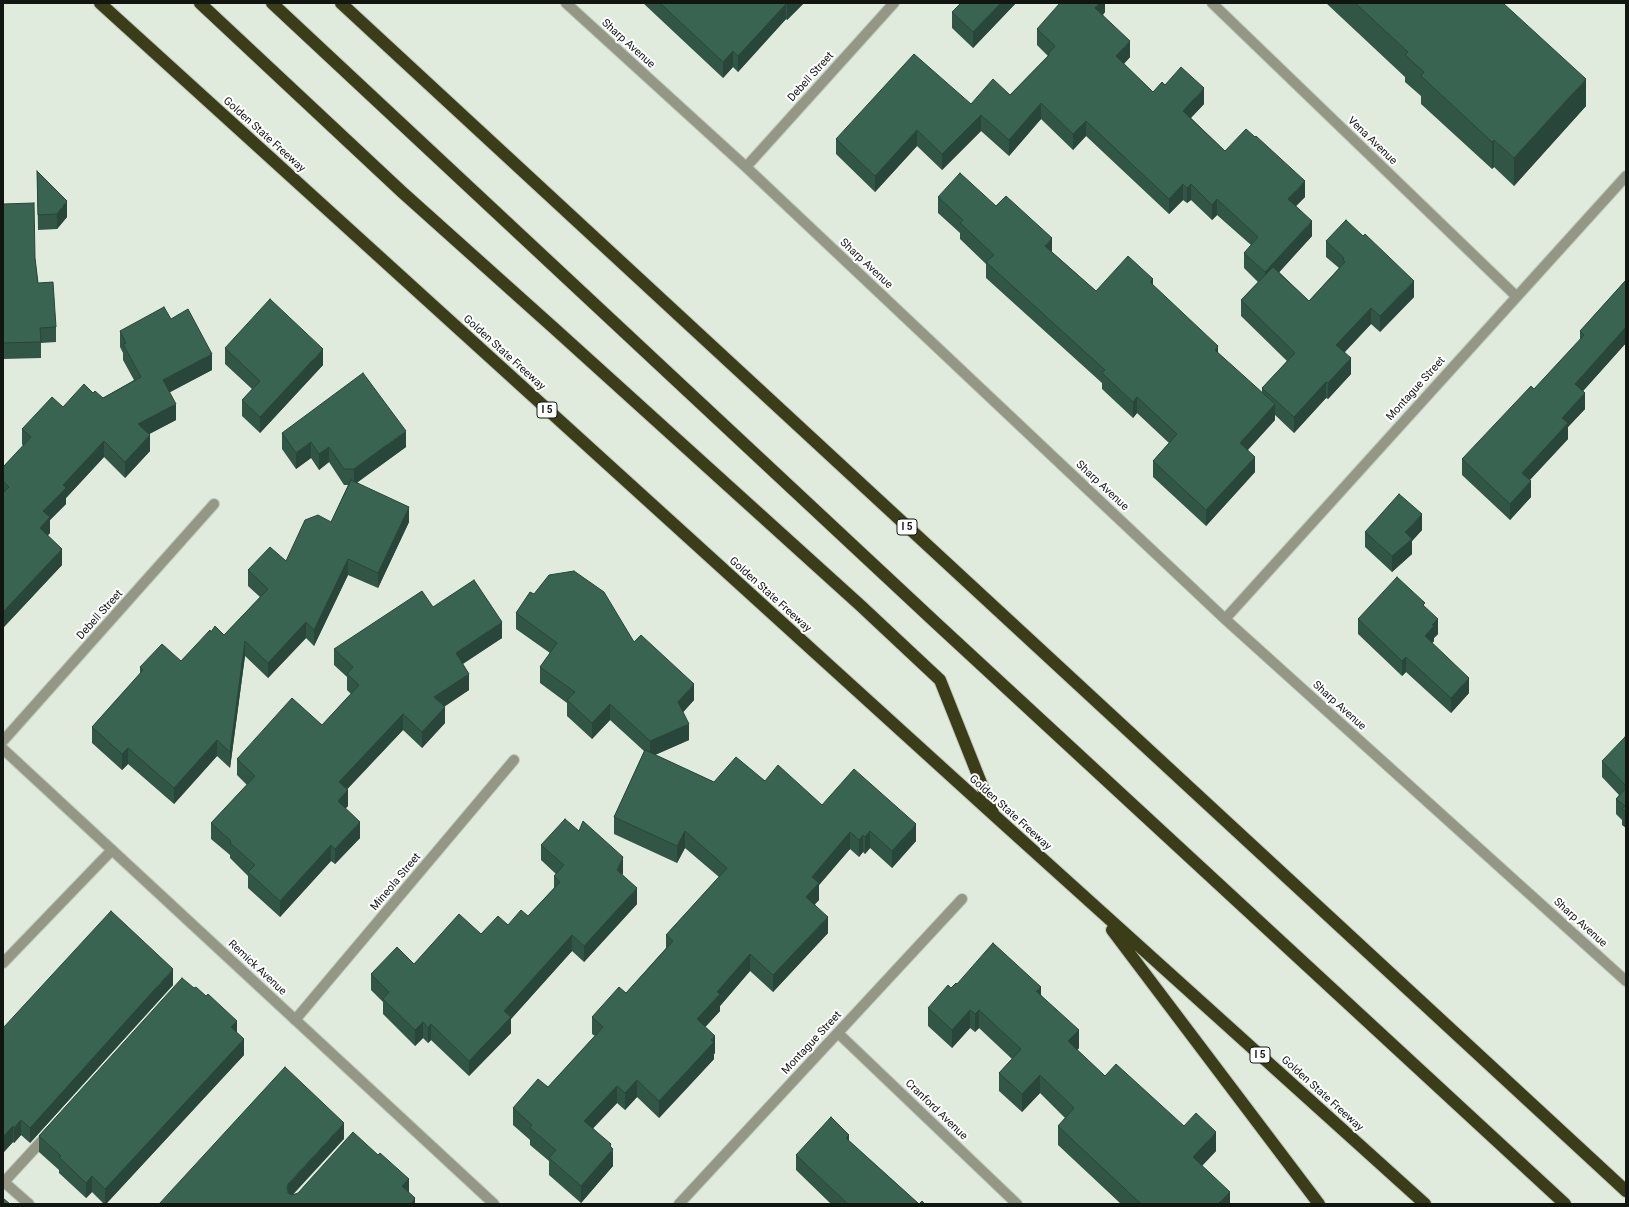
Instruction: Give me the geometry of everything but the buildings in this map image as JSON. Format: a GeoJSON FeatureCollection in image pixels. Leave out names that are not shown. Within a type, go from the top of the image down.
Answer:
{"type":"FeatureCollection","features":[{"type":"Feature","properties":{"kind":"highway","name":"Golden State Freeway"},"geometry":{"type":"LineString","coordinates":[[100,3],[1094,907],[1425,1204]]}},
{"type":"Feature","properties":{"kind":"highway"},"geometry":{"type":"LineString","coordinates":[[200,3],[402,192],[861,606],[940,680],[994,816]]}},
{"type":"Feature","properties":{"kind":"highway"},"geometry":{"type":"LineString","coordinates":[[272,3],[942,628],[1565,1204]]}},
{"type":"Feature","properties":{"kind":"highway","name":"I 5"},"geometry":{"type":"LineString","coordinates":[[341,3],[1626,1191]]}},
{"type":"Feature","properties":{"kind":"highway"},"geometry":{"type":"LineString","coordinates":[[1094,907],[1319,1204]]}},
{"type":"Feature","properties":{"kind":"street","name":"Sharp Avenue"},"geometry":{"type":"LineString","coordinates":[[566,3],[746,167],[1225,619],[1626,982]]}},
{"type":"Feature","properties":{"kind":"street","name":"Debell Street"},"geometry":{"type":"LineString","coordinates":[[746,167],[894,3]]}},
{"type":"Feature","properties":{"kind":"street","name":"Vena Avenue"},"geometry":{"type":"LineString","coordinates":[[1212,3],[1516,296]]}},
{"type":"Feature","properties":{"kind":"street","name":"Montague Street"},"geometry":{"type":"LineString","coordinates":[[1225,619],[1626,176]]}},
{"type":"Feature","properties":{"kind":"street","name":"Debell Street"},"geometry":{"type":"LineString","coordinates":[[3,741],[214,504]]}},
{"type":"Feature","properties":{"kind":"street","name":"Remick Avenue"},"geometry":{"type":"LineString","coordinates":[[3,749],[494,1204]]}},
{"type":"Feature","properties":{"kind":"street","name":"Mineola Street"},"geometry":{"type":"LineString","coordinates":[[295,1020],[514,760]]}},
{"type":"Feature","properties":{"kind":"street"},"geometry":{"type":"LineString","coordinates":[[3,963],[112,850]]}},
{"type":"Feature","properties":{"kind":"street","name":"Montague Street"},"geometry":{"type":"LineString","coordinates":[[679,1204],[962,899]]}},
{"type":"Feature","properties":{"kind":"street","name":"Cranford Avenue"},"geometry":{"type":"LineString","coordinates":[[838,1033],[1017,1204]]}},
{"type":"Feature","properties":{"kind":"street"},"geometry":{"type":"LineString","coordinates":[[29,1204],[3,1183],[56,1124]]}}]}
